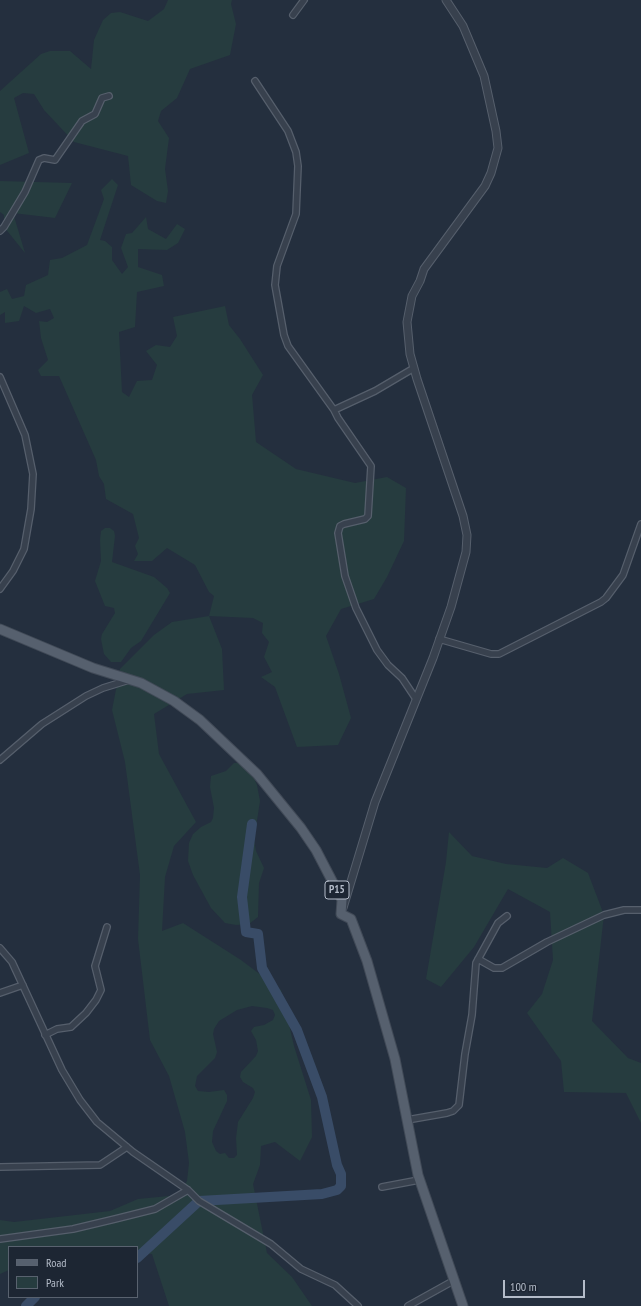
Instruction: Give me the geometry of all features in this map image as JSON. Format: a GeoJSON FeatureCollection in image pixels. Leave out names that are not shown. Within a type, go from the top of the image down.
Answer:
{"type":"FeatureCollection","features":[{"type":"Feature","properties":{"kind":"main road","name":"P15"},"geometry":{"type":"LineString","coordinates":[[0,629],[93,668],[160,692],[192,714],[260,778],[298,823],[316,850],[342,900],[341,914],[352,919],[372,976],[388,1029],[419,1180],[463,1306]]}},
{"type":"Feature","properties":{"kind":"street"},"geometry":{"type":"LineString","coordinates":[[293,15],[304,0]]}},
{"type":"Feature","properties":{"kind":"street"},"geometry":{"type":"LineString","coordinates":[[341,914],[375,802],[439,639],[461,574],[466,552],[466,535],[451,478],[410,354],[407,322],[412,296],[432,255],[485,186],[492,173],[498,148],[496,131],[484,76],[464,26],[446,0]]}},
{"type":"Feature","properties":{"kind":"street"},"geometry":{"type":"LineString","coordinates":[[255,81],[288,131],[296,152],[298,166],[294,222],[277,266],[275,285],[284,335],[288,346],[334,410],[371,466],[368,516],[365,519],[340,526],[338,533],[344,576],[356,608],[377,650],[388,665],[402,678],[416,699]]}},
{"type":"Feature","properties":{"kind":"street"},"geometry":{"type":"LineString","coordinates":[[0,231],[4,227],[25,192],[39,160],[44,158],[55,160],[82,121],[95,114],[102,98],[109,96]]}},
{"type":"Feature","properties":{"kind":"street"},"geometry":{"type":"LineString","coordinates":[[334,410],[375,391],[414,368]]}},
{"type":"Feature","properties":{"kind":"street"},"geometry":{"type":"LineString","coordinates":[[0,377],[26,435],[33,474],[31,508],[24,549],[13,571],[0,589]]}},
{"type":"Feature","properties":{"kind":"street"},"geometry":{"type":"LineString","coordinates":[[439,639],[491,654],[499,654],[601,602],[606,598],[623,575],[641,524]]}},
{"type":"Feature","properties":{"kind":"street"},"geometry":{"type":"LineString","coordinates":[[0,760],[42,724],[86,696],[103,688],[130,680]]}},
{"type":"Feature","properties":{"kind":"street"},"geometry":{"type":"LineString","coordinates":[[478,959],[494,968],[502,968],[547,942],[604,915],[624,910],[641,910]]}},
{"type":"Feature","properties":{"kind":"street"},"geometry":{"type":"LineString","coordinates":[[407,1120],[447,1113],[453,1111],[459,1105],[478,959],[498,923],[507,916]]}},
{"type":"Feature","properties":{"kind":"street"},"geometry":{"type":"LineString","coordinates":[[45,1035],[57,1029],[71,1027],[86,1013],[96,1000],[101,990],[95,966],[107,927]]}},
{"type":"Feature","properties":{"kind":"street"},"geometry":{"type":"LineString","coordinates":[[0,948],[12,962],[62,1070],[80,1100],[97,1122],[127,1148],[188,1190],[199,1201],[271,1244],[301,1269],[335,1285],[358,1306]]}},
{"type":"Feature","properties":{"kind":"street"},"geometry":{"type":"LineString","coordinates":[[0,993],[23,985]]}},
{"type":"Feature","properties":{"kind":"street"},"geometry":{"type":"LineString","coordinates":[[0,1167],[100,1165],[127,1148]]}},
{"type":"Feature","properties":{"kind":"street"},"geometry":{"type":"LineString","coordinates":[[382,1187],[419,1180]]}},
{"type":"Feature","properties":{"kind":"street"},"geometry":{"type":"LineString","coordinates":[[0,1239],[73,1228],[115,1219],[155,1208],[188,1190]]}},
{"type":"Feature","properties":{"kind":"street"},"geometry":{"type":"LineString","coordinates":[[408,1306],[453,1281]]}},
{"type":"Feature","properties":{"kind":"green space"},"geometry":{"type":"Polygon","coordinates":[[[168,0],[232,0],[231,4],[236,24],[230,55],[190,69],[177,98],[161,111],[158,121],[169,138],[165,169],[168,191],[166,203],[157,201],[131,185],[128,156],[74,142],[44,110],[34,94],[23,93],[14,98],[29,153],[0,165],[0,91],[41,54],[50,51],[70,51],[91,69],[94,40],[103,20],[111,13],[120,12],[148,21],[164,9],[168,0]]]}},
{"type":"Feature","properties":{"kind":"green space"},"geometry":{"type":"Polygon","coordinates":[[[112,179],[118,185],[100,240],[105,241],[112,247],[112,260],[122,274],[128,267],[121,248],[126,234],[132,233],[146,217],[148,229],[166,239],[177,224],[185,229],[178,243],[167,250],[138,249],[138,267],[162,275],[164,286],[137,292],[135,327],[119,332],[122,392],[129,397],[137,381],[152,380],[157,365],[146,351],[156,345],[170,347],[177,336],[173,317],[225,306],[229,325],[240,339],[263,375],[252,395],[256,442],[296,469],[355,483],[387,477],[406,488],[404,541],[387,577],[374,599],[341,609],[326,636],[339,674],[351,718],[338,745],[297,747],[275,687],[261,677],[272,672],[264,657],[269,642],[262,633],[263,623],[253,618],[209,616],[214,596],[209,592],[195,565],[167,548],[152,561],[134,561],[138,554],[135,546],[139,538],[133,514],[106,499],[104,484],[99,476],[96,460],[59,376],[41,376],[38,370],[48,360],[41,338],[39,321],[47,322],[54,318],[50,309],[36,313],[24,306],[19,321],[5,323],[5,312],[0,315],[0,292],[7,289],[12,299],[24,296],[26,285],[48,275],[50,260],[62,258],[87,245],[104,199],[101,190],[112,179]]]}},
{"type":"Feature","properties":{"kind":"green space"},"geometry":{"type":"Polygon","coordinates":[[[0,181],[72,183],[55,218],[13,213],[25,253],[4,227],[4,215],[0,212],[0,181]]]}},
{"type":"Feature","properties":{"kind":"green space"},"geometry":{"type":"Polygon","coordinates":[[[105,528],[110,528],[114,531],[115,536],[112,562],[154,577],[167,588],[170,593],[141,641],[131,648],[121,662],[111,662],[104,654],[101,639],[102,634],[115,613],[114,608],[105,606],[95,581],[101,561],[101,531],[105,528]]]}},
{"type":"Feature","properties":{"kind":"green space"},"geometry":{"type":"Polygon","coordinates":[[[209,616],[222,649],[224,690],[187,694],[154,714],[159,754],[196,822],[174,846],[165,877],[162,931],[183,923],[241,960],[281,990],[294,1046],[311,1100],[312,1137],[300,1161],[275,1142],[261,1146],[260,1165],[253,1184],[267,1253],[292,1277],[312,1306],[169,1306],[152,1254],[138,1253],[138,1246],[8,1246],[8,1270],[0,1274],[0,1220],[14,1222],[110,1211],[138,1199],[179,1195],[187,1181],[189,1163],[185,1132],[169,1076],[150,1040],[138,939],[140,875],[125,762],[112,710],[120,669],[154,635],[172,622],[209,616]],[[252,1006],[237,1010],[219,1021],[213,1034],[217,1052],[215,1058],[197,1076],[195,1086],[198,1091],[209,1092],[224,1090],[227,1095],[227,1101],[213,1131],[212,1142],[216,1151],[220,1154],[225,1153],[229,1158],[234,1158],[237,1155],[236,1138],[238,1122],[253,1098],[255,1092],[253,1088],[243,1082],[240,1077],[241,1072],[256,1056],[258,1051],[256,1040],[251,1031],[254,1027],[264,1025],[273,1020],[275,1015],[273,1010],[252,1006]]]}},
{"type":"Feature","properties":{"kind":"green space"},"geometry":{"type":"Polygon","coordinates":[[[234,763],[240,763],[252,774],[257,785],[260,801],[254,840],[256,851],[264,868],[259,883],[258,917],[249,924],[236,925],[225,923],[211,908],[193,875],[188,861],[189,843],[193,834],[201,827],[211,822],[213,818],[214,808],[210,787],[211,776],[226,771],[234,763]]]}},
{"type":"Feature","properties":{"kind":"green space"},"geometry":{"type":"Polygon","coordinates":[[[449,832],[472,856],[506,864],[547,868],[563,858],[588,873],[604,915],[592,1021],[628,1058],[641,1063],[641,1123],[626,1093],[564,1092],[561,1061],[527,1013],[542,994],[553,960],[550,912],[508,889],[474,947],[441,987],[426,979],[446,862],[449,832]]]}},
{"type":"Feature","properties":{"kind":"waterway"},"geometry":{"type":"LineString","coordinates":[[138,1257],[199,1201],[322,1194],[337,1190],[341,1186],[341,1174],[337,1165],[322,1097],[297,1030],[262,968],[258,934],[246,932],[242,897],[252,824]]}},
{"type":"Feature","properties":{"kind":"waterway"},"geometry":{"type":"LineString","coordinates":[[26,1306],[34,1298]]}}]}
